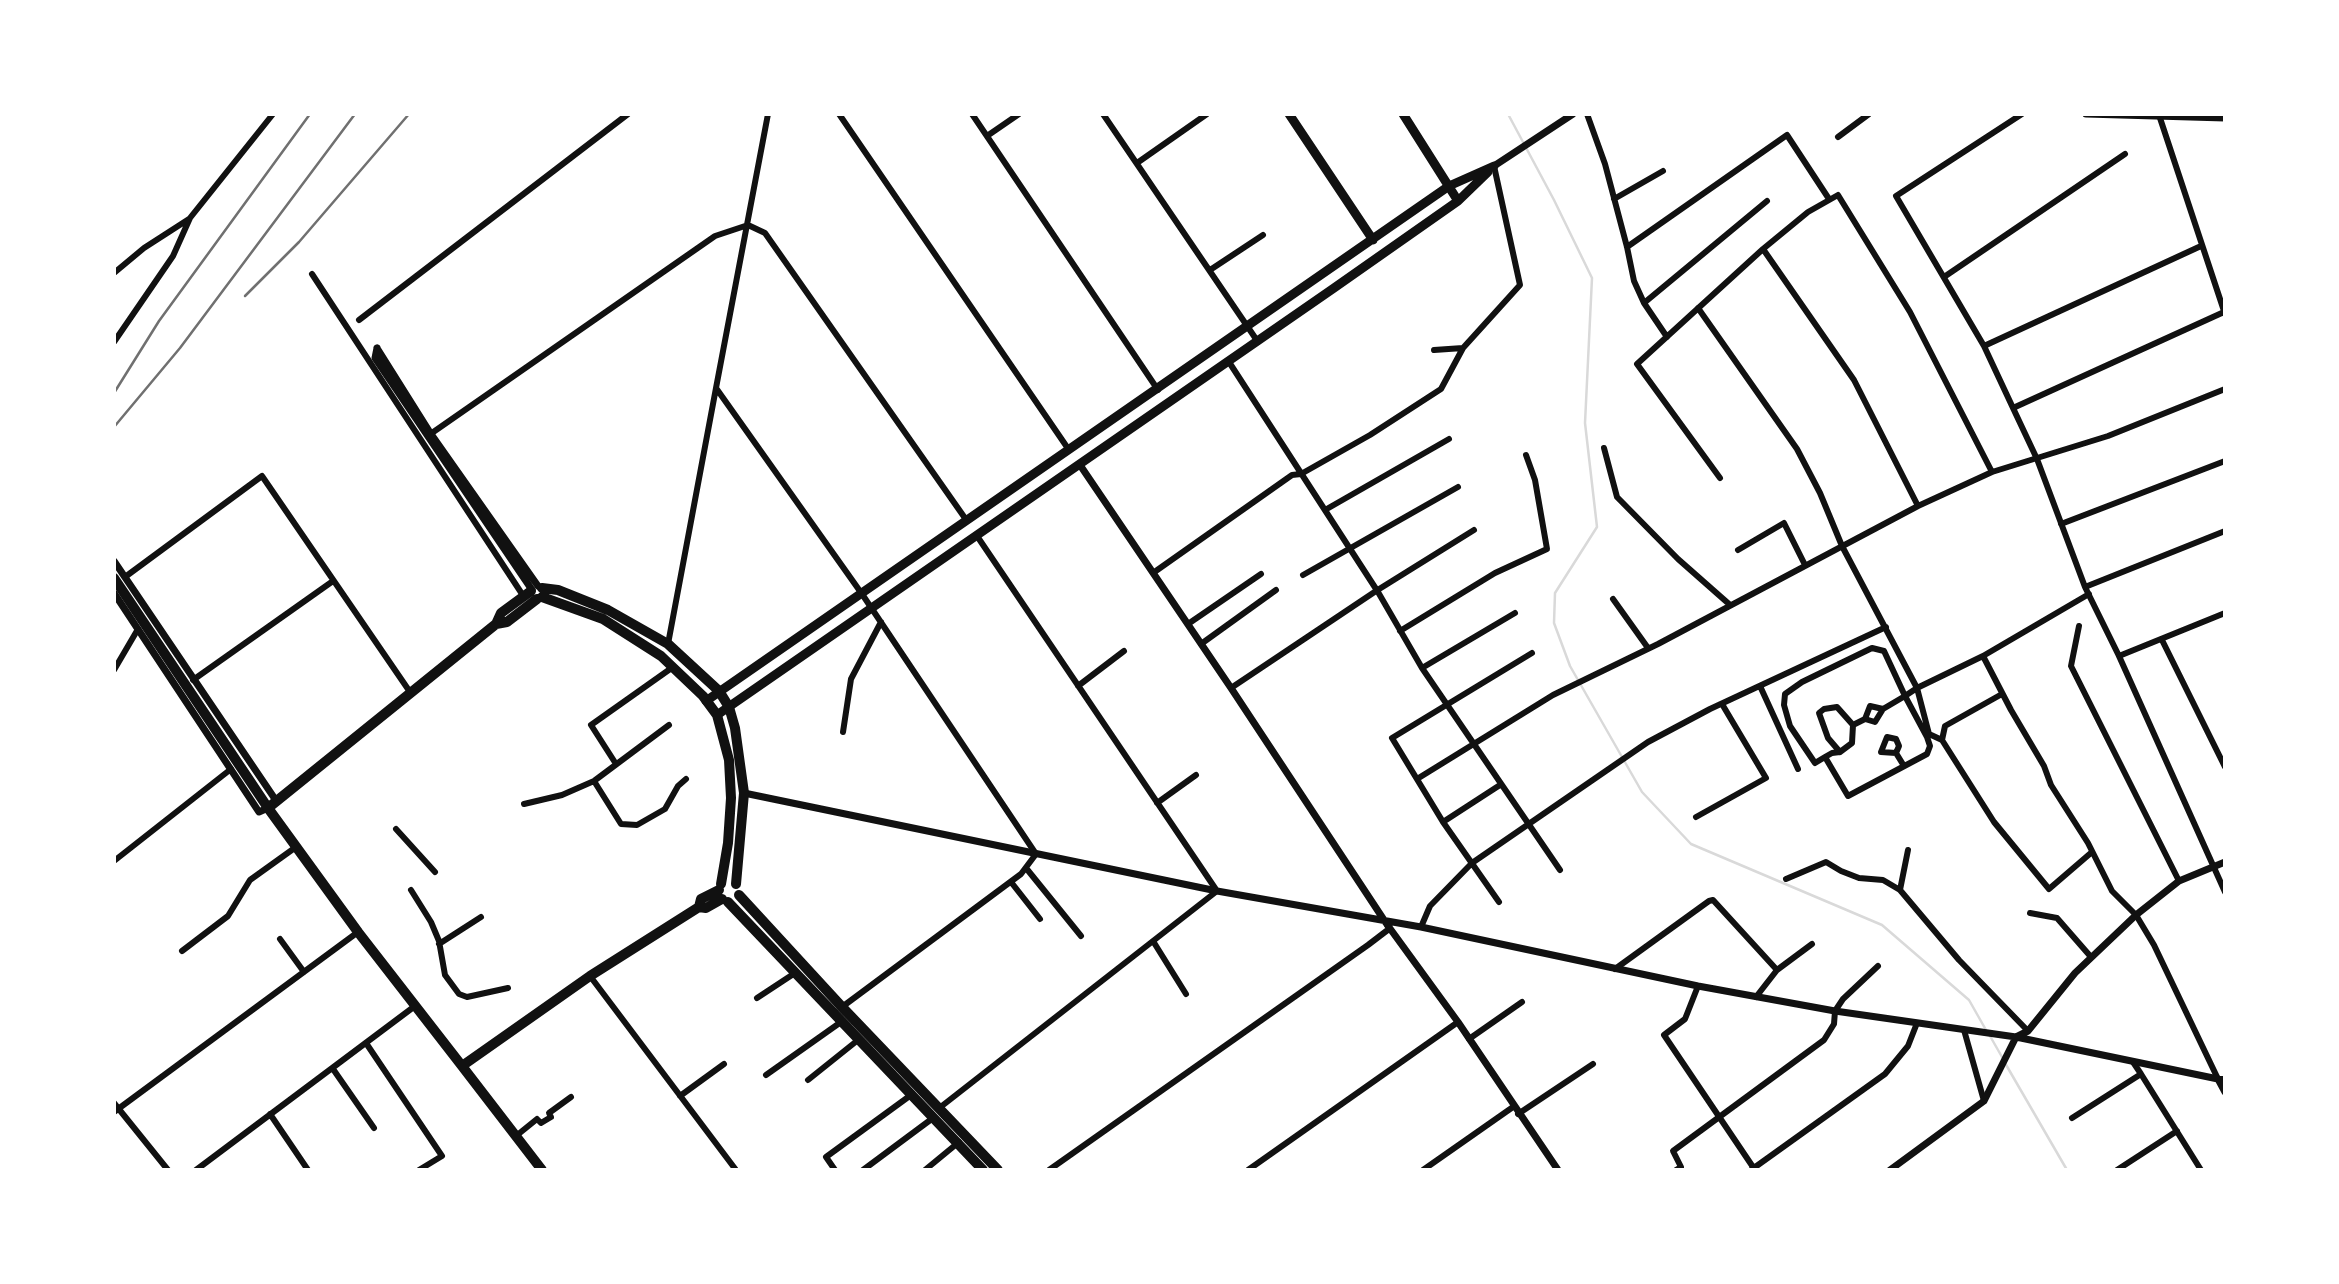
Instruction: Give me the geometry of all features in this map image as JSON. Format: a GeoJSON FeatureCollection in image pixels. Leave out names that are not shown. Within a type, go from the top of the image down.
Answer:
{"type":"FeatureCollection","features":[{"type":"Feature","properties":{"kind":"main road"},"geometry":{"type":"LineString","coordinates":[[1289,114],[1373,240]]}},
{"type":"Feature","properties":{"kind":"main road"},"geometry":{"type":"LineString","coordinates":[[1403,114],[1458,201]]}},
{"type":"Feature","properties":{"kind":"main road"},"geometry":{"type":"LineString","coordinates":[[706,701],[1449,186],[1494,166]]}},
{"type":"Feature","properties":{"kind":"main road"},"geometry":{"type":"LineString","coordinates":[[717,715],[1458,201],[1494,166]]}},
{"type":"Feature","properties":{"kind":"main road"},"geometry":{"type":"LineString","coordinates":[[119,578],[251,784],[272,805],[296,847],[358,932],[541,1170]]}},
{"type":"Feature","properties":{"kind":"main road"},"geometry":{"type":"LineString","coordinates":[[272,805],[496,624],[507,622],[534,594],[558,590],[608,610],[668,644],[719,691],[729,707],[735,728],[744,793],[734,900],[722,894],[701,899],[699,907],[590,976],[463,1066]]}},
{"type":"Feature","properties":{"kind":"main road"},"geometry":{"type":"LineString","coordinates":[[534,594],[603,619],[661,656],[706,701],[717,715],[729,760],[732,798],[722,894],[911,1095],[998,1170]]}},
{"type":"Feature","properties":{"kind":"main road"},"geometry":{"type":"LineString","coordinates":[[722,894],[727,881],[842,1007],[934,1114]]}},
{"type":"Feature","properties":{"kind":"main road"},"geometry":{"type":"LineString","coordinates":[[962,1140],[983,1170]]}},
{"type":"Feature","properties":{"kind":"street"},"geometry":{"type":"LineString","coordinates":[[114,342],[173,256],[190,218],[273,114]]}},
{"type":"Feature","properties":{"kind":"street"},"geometry":{"type":"LineString","coordinates":[[359,320],[628,114]]}},
{"type":"Feature","properties":{"kind":"street"},"geometry":{"type":"LineString","coordinates":[[668,644],[768,114]]}},
{"type":"Feature","properties":{"kind":"street"},"geometry":{"type":"LineString","coordinates":[[839,114],[1070,451]]}},
{"type":"Feature","properties":{"kind":"street"},"geometry":{"type":"LineString","coordinates":[[972,114],[1158,390]]}},
{"type":"Feature","properties":{"kind":"street"},"geometry":{"type":"LineString","coordinates":[[987,136],[1020,114]]}},
{"type":"Feature","properties":{"kind":"street"},"geometry":{"type":"LineString","coordinates":[[1103,114],[1258,342]]}},
{"type":"Feature","properties":{"kind":"street"},"geometry":{"type":"LineString","coordinates":[[1137,163],[1207,114]]}},
{"type":"Feature","properties":{"kind":"street"},"geometry":{"type":"LineString","coordinates":[[1153,573],[1292,475],[1301,474],[1370,435],[1441,389],[1464,348],[1520,285],[1494,166],[1573,114]]}},
{"type":"Feature","properties":{"kind":"street"},"geometry":{"type":"LineString","coordinates":[[1587,114],[1628,247],[1634,281],[1644,303],[1667,337]]}},
{"type":"Feature","properties":{"kind":"street"},"geometry":{"type":"LineString","coordinates":[[1838,137],[1869,114]]}},
{"type":"Feature","properties":{"kind":"street"},"geometry":{"type":"LineString","coordinates":[[2022,114],[1896,196],[1984,346],[2037,459],[2085,587],[2119,656],[2225,892]]}},
{"type":"Feature","properties":{"kind":"street"},"geometry":{"type":"LineString","coordinates":[[2086,114],[2221,116]]}},
{"type":"Feature","properties":{"kind":"street"},"geometry":{"type":"LineString","coordinates":[[2013,408],[2225,314],[2159,115]]}},
{"type":"Feature","properties":{"kind":"street"},"geometry":{"type":"LineString","coordinates":[[1628,247],[1787,135],[1829,199]]}},
{"type":"Feature","properties":{"kind":"street"},"geometry":{"type":"LineString","coordinates":[[1944,277],[2125,154]]}},
{"type":"Feature","properties":{"kind":"street"},"geometry":{"type":"LineString","coordinates":[[1614,199],[1663,171]]}},
{"type":"Feature","properties":{"kind":"street"},"geometry":{"type":"LineString","coordinates":[[1720,478],[1637,364],[1763,249],[1808,212],[1838,195],[1910,312],[1992,472]]}},
{"type":"Feature","properties":{"kind":"street"},"geometry":{"type":"LineString","coordinates":[[1644,303],[1767,201]]}},
{"type":"Feature","properties":{"kind":"street"},"geometry":{"type":"LineString","coordinates":[[114,273],[144,248],[190,218]]}},
{"type":"Feature","properties":{"kind":"street"},"geometry":{"type":"LineString","coordinates":[[429,435],[715,236],[748,225],[765,233],[967,521]]}},
{"type":"Feature","properties":{"kind":"street"},"geometry":{"type":"LineString","coordinates":[[1210,270],[1263,235]]}},
{"type":"Feature","properties":{"kind":"street"},"geometry":{"type":"LineString","coordinates":[[1984,346],[2201,246]]}},
{"type":"Feature","properties":{"kind":"street"},"geometry":{"type":"LineString","coordinates":[[1763,249],[1854,380],[1919,506]]}},
{"type":"Feature","properties":{"kind":"street"},"geometry":{"type":"LineString","coordinates":[[312,274],[534,594]]}},
{"type":"Feature","properties":{"kind":"street"},"geometry":{"type":"LineString","coordinates":[[1698,309],[1797,449],[1820,493],[1842,546],[1917,688],[1929,734],[1942,740],[1994,822],[2049,889],[2092,852]]}},
{"type":"Feature","properties":{"kind":"street"},"geometry":{"type":"LineString","coordinates":[[429,435],[377,348],[375,358],[500,537],[534,594]]}},
{"type":"Feature","properties":{"kind":"street"},"geometry":{"type":"LineString","coordinates":[[1434,350],[1464,348]]}},
{"type":"Feature","properties":{"kind":"street"},"geometry":{"type":"LineString","coordinates":[[1229,362],[1350,548],[1422,668],[1560,870]]}},
{"type":"Feature","properties":{"kind":"street"},"geometry":{"type":"LineString","coordinates":[[716,388],[862,594],[1036,854]]}},
{"type":"Feature","properties":{"kind":"street"},"geometry":{"type":"LineString","coordinates":[[1417,779],[1563,691],[1919,506],[1992,472],[2108,436],[2225,389]]}},
{"type":"Feature","properties":{"kind":"street"},"geometry":{"type":"LineString","coordinates":[[1325,510],[1449,439]]}},
{"type":"Feature","properties":{"kind":"street"},"geometry":{"type":"LineString","coordinates":[[1604,448],[1617,497],[1678,559],[1729,604]]}},
{"type":"Feature","properties":{"kind":"street"},"geometry":{"type":"LineString","coordinates":[[1400,631],[1495,573],[1547,549],[1535,480],[1526,456]]}},
{"type":"Feature","properties":{"kind":"street"},"geometry":{"type":"LineString","coordinates":[[2061,524],[2225,461]]}},
{"type":"Feature","properties":{"kind":"street"},"geometry":{"type":"LineString","coordinates":[[1080,465],[1386,923],[1458,1022],[1558,1170]]}},
{"type":"Feature","properties":{"kind":"street"},"geometry":{"type":"LineString","coordinates":[[119,578],[262,476],[410,692]]}},
{"type":"Feature","properties":{"kind":"street"},"geometry":{"type":"LineString","coordinates":[[1303,575],[1458,487]]}},
{"type":"Feature","properties":{"kind":"street"},"geometry":{"type":"LineString","coordinates":[[1738,550],[1784,523],[1805,565]]}},
{"type":"Feature","properties":{"kind":"street"},"geometry":{"type":"LineString","coordinates":[[1231,688],[1376,591],[1474,530]]}},
{"type":"Feature","properties":{"kind":"street"},"geometry":{"type":"LineString","coordinates":[[2085,587],[2225,531]]}},
{"type":"Feature","properties":{"kind":"street"},"geometry":{"type":"LineString","coordinates":[[977,536],[1217,891]]}},
{"type":"Feature","properties":{"kind":"street"},"geometry":{"type":"LineString","coordinates":[[114,561],[119,578],[151,618],[193,680],[272,805],[259,812],[114,593]]}},
{"type":"Feature","properties":{"kind":"street"},"geometry":{"type":"LineString","coordinates":[[1188,624],[1261,574]]}},
{"type":"Feature","properties":{"kind":"street"},"geometry":{"type":"LineString","coordinates":[[193,680],[333,581]]}},
{"type":"Feature","properties":{"kind":"street"},"geometry":{"type":"LineString","coordinates":[[1201,644],[1276,590]]}},
{"type":"Feature","properties":{"kind":"street"},"geometry":{"type":"LineString","coordinates":[[1865,719],[1875,722],[1884,709],[1917,688],[1983,656],[2089,594]]}},
{"type":"Feature","properties":{"kind":"street"},"geometry":{"type":"LineString","coordinates":[[1613,599],[1648,648]]}},
{"type":"Feature","properties":{"kind":"street"},"geometry":{"type":"LineString","coordinates":[[1422,668],[1515,613]]}},
{"type":"Feature","properties":{"kind":"street"},"geometry":{"type":"LineString","coordinates":[[2119,656],[2225,613]]}},
{"type":"Feature","properties":{"kind":"street"},"geometry":{"type":"LineString","coordinates":[[843,732],[851,680],[881,622]]}},
{"type":"Feature","properties":{"kind":"street"},"geometry":{"type":"LineString","coordinates":[[2079,625],[2071,666],[2179,881]]}},
{"type":"Feature","properties":{"kind":"street"},"geometry":{"type":"LineString","coordinates":[[1421,928],[1430,905],[1472,863],[1648,742],[1886,627]]}},
{"type":"Feature","properties":{"kind":"street"},"geometry":{"type":"LineString","coordinates":[[114,670],[138,629]]}},
{"type":"Feature","properties":{"kind":"street"},"geometry":{"type":"LineString","coordinates":[[2162,640],[2225,767]]}},
{"type":"Feature","properties":{"kind":"street"},"geometry":{"type":"LineString","coordinates":[[1825,757],[1847,796],[1927,754],[1930,746],[1884,651],[1872,648],[1802,682],[1785,694],[1784,705],[1790,726],[1815,763],[1825,757],[1832,753],[1840,752],[1852,743],[1853,725],[1837,707],[1824,709],[1819,713],[1828,738],[1840,752]]}},
{"type":"Feature","properties":{"kind":"street"},"geometry":{"type":"LineString","coordinates":[[1078,686],[1124,651]]}},
{"type":"Feature","properties":{"kind":"street"},"geometry":{"type":"LineString","coordinates":[[1499,902],[1443,822],[1392,738],[1532,653]]}},
{"type":"Feature","properties":{"kind":"street"},"geometry":{"type":"LineString","coordinates":[[1983,656],[2044,766],[2051,785],[2092,852],[2112,891],[2136,915],[2154,944],[2222,1079],[2225,1092]]}},
{"type":"Feature","properties":{"kind":"street"},"geometry":{"type":"LineString","coordinates":[[616,764],[591,725],[673,667]]}},
{"type":"Feature","properties":{"kind":"street"},"geometry":{"type":"LineString","coordinates":[[1760,686],[1798,769]]}},
{"type":"Feature","properties":{"kind":"street"},"geometry":{"type":"LineString","coordinates":[[1942,740],[1945,726],[2003,694]]}},
{"type":"Feature","properties":{"kind":"street"},"geometry":{"type":"LineString","coordinates":[[1696,817],[1766,778],[1722,704]]}},
{"type":"Feature","properties":{"kind":"street"},"geometry":{"type":"LineString","coordinates":[[1853,725],[1865,719],[1870,706],[1884,709]]}},
{"type":"Feature","properties":{"kind":"street"},"geometry":{"type":"LineString","coordinates":[[524,804],[562,796],[594,780],[669,725]]}},
{"type":"Feature","properties":{"kind":"street"},"geometry":{"type":"LineString","coordinates":[[1896,753],[1904,766]]}},
{"type":"Feature","properties":{"kind":"street"},"geometry":{"type":"LineString","coordinates":[[114,861],[231,769]]}},
{"type":"Feature","properties":{"kind":"street"},"geometry":{"type":"LineString","coordinates":[[1157,803],[1196,775]]}},
{"type":"Feature","properties":{"kind":"street"},"geometry":{"type":"LineString","coordinates":[[594,780],[621,824],[637,825],[665,809],[678,786],[686,779]]}},
{"type":"Feature","properties":{"kind":"street"},"geometry":{"type":"LineString","coordinates":[[1443,822],[1500,785]]}},
{"type":"Feature","properties":{"kind":"street"},"geometry":{"type":"LineString","coordinates":[[744,793],[1217,891],[1421,928],[1698,986],[1835,1011],[1999,1035],[2014,1041],[2222,1079]]}},
{"type":"Feature","properties":{"kind":"street"},"geometry":{"type":"LineString","coordinates":[[396,829],[435,872]]}},
{"type":"Feature","properties":{"kind":"street"},"geometry":{"type":"LineString","coordinates":[[181,951],[228,916],[250,880],[296,847]]}},
{"type":"Feature","properties":{"kind":"street"},"geometry":{"type":"LineString","coordinates":[[1900,890],[1909,850]]}},
{"type":"Feature","properties":{"kind":"street"},"geometry":{"type":"LineString","coordinates":[[842,1007],[1011,882],[1036,854]]}},
{"type":"Feature","properties":{"kind":"street"},"geometry":{"type":"LineString","coordinates":[[1786,879],[1826,862],[1859,878],[1884,880],[1900,890],[1959,960],[2028,1031]]}},
{"type":"Feature","properties":{"kind":"street"},"geometry":{"type":"LineString","coordinates":[[1890,1170],[1984,1101],[2014,1041],[2028,1031],[2075,973],[2136,915],[2179,881],[2225,862]]}},
{"type":"Feature","properties":{"kind":"street"},"geometry":{"type":"LineString","coordinates":[[1026,868],[1081,936]]}},
{"type":"Feature","properties":{"kind":"street"},"geometry":{"type":"LineString","coordinates":[[1011,882],[1040,919]]}},
{"type":"Feature","properties":{"kind":"street"},"geometry":{"type":"LineString","coordinates":[[411,890],[431,922],[439,944],[444,975],[459,995],[467,997],[508,988]]}},
{"type":"Feature","properties":{"kind":"street"},"geometry":{"type":"LineString","coordinates":[[863,1170],[1217,891]]}},
{"type":"Feature","properties":{"kind":"street"},"geometry":{"type":"LineString","coordinates":[[1615,968],[1709,901],[1713,901],[1777,970]]}},
{"type":"Feature","properties":{"kind":"street"},"geometry":{"type":"LineString","coordinates":[[2030,913],[2057,918],[2091,957]]}},
{"type":"Feature","properties":{"kind":"street"},"geometry":{"type":"LineString","coordinates":[[439,944],[481,917]]}},
{"type":"Feature","properties":{"kind":"street"},"geometry":{"type":"LineString","coordinates":[[1049,1170],[1368,945],[1389,929],[1386,923]]}},
{"type":"Feature","properties":{"kind":"street"},"geometry":{"type":"LineString","coordinates":[[168,1170],[115,1108],[358,932]]}},
{"type":"Feature","properties":{"kind":"street"},"geometry":{"type":"LineString","coordinates":[[280,939],[304,972]]}},
{"type":"Feature","properties":{"kind":"street"},"geometry":{"type":"LineString","coordinates":[[1153,941],[1186,994]]}},
{"type":"Feature","properties":{"kind":"street"},"geometry":{"type":"LineString","coordinates":[[1756,997],[1777,970],[1812,944]]}},
{"type":"Feature","properties":{"kind":"street"},"geometry":{"type":"LineString","coordinates":[[1676,1170],[1681,1167],[1673,1151],[1824,1040],[1834,1024],[1835,1011],[1843,999],[1878,967]]}},
{"type":"Feature","properties":{"kind":"street"},"geometry":{"type":"LineString","coordinates":[[757,998],[794,973]]}},
{"type":"Feature","properties":{"kind":"street"},"geometry":{"type":"LineString","coordinates":[[590,976],[736,1170]]}},
{"type":"Feature","properties":{"kind":"street"},"geometry":{"type":"LineString","coordinates":[[1698,986],[1685,1019],[1664,1035],[1721,1117],[1753,1170],[1885,1073],[1908,1046],[1917,1023]]}},
{"type":"Feature","properties":{"kind":"street"},"geometry":{"type":"LineString","coordinates":[[1469,1039],[1522,1003]]}},
{"type":"Feature","properties":{"kind":"street"},"geometry":{"type":"LineString","coordinates":[[196,1170],[415,1006]]}},
{"type":"Feature","properties":{"kind":"street"},"geometry":{"type":"LineString","coordinates":[[766,1075],[841,1022]]}},
{"type":"Feature","properties":{"kind":"street"},"geometry":{"type":"LineString","coordinates":[[1248,1170],[1458,1022]]}},
{"type":"Feature","properties":{"kind":"street"},"geometry":{"type":"LineString","coordinates":[[1967,1031],[1984,1101]]}},
{"type":"Feature","properties":{"kind":"street"},"geometry":{"type":"LineString","coordinates":[[807,1080],[858,1040]]}},
{"type":"Feature","properties":{"kind":"street"},"geometry":{"type":"LineString","coordinates":[[366,1043],[442,1156],[419,1170]]}},
{"type":"Feature","properties":{"kind":"street"},"geometry":{"type":"LineString","coordinates":[[2133,1062],[2201,1170]]}},
{"type":"Feature","properties":{"kind":"street"},"geometry":{"type":"LineString","coordinates":[[680,1096],[724,1064]]}},
{"type":"Feature","properties":{"kind":"street"},"geometry":{"type":"LineString","coordinates":[[1423,1170],[1593,1064]]}},
{"type":"Feature","properties":{"kind":"street"},"geometry":{"type":"LineString","coordinates":[[333,1069],[374,1128]]}},
{"type":"Feature","properties":{"kind":"street"},"geometry":{"type":"LineString","coordinates":[[2072,1118],[2141,1074]]}},
{"type":"Feature","properties":{"kind":"street"},"geometry":{"type":"LineString","coordinates":[[835,1170],[826,1157],[911,1095]]}},
{"type":"Feature","properties":{"kind":"street"},"geometry":{"type":"LineString","coordinates":[[516,1136],[537,1119],[541,1123],[551,1117],[549,1113],[571,1097]]}},
{"type":"Feature","properties":{"kind":"street"},"geometry":{"type":"LineString","coordinates":[[270,1114],[308,1170]]}},
{"type":"Feature","properties":{"kind":"street"},"geometry":{"type":"LineString","coordinates":[[2117,1170],[2177,1131]]}},
{"type":"Feature","properties":{"kind":"street"},"geometry":{"type":"LineString","coordinates":[[925,1170],[962,1140]]}},
{"type":"Feature","properties":{"kind":"waterway"},"geometry":{"type":"LineString","coordinates":[[1508,114],[1592,278],[1585,423],[1597,527],[1555,593],[1554,623],[1570,666],[1642,792],[1691,844],[1882,925],[1969,1000],[1986,1030]]}},
{"type":"Feature","properties":{"kind":"waterway"},"geometry":{"type":"LineString","coordinates":[[1990,1036],[2002,1057]]}},
{"type":"Feature","properties":{"kind":"waterway"},"geometry":{"type":"LineString","coordinates":[[2005,1063],[2067,1170]]}},
{"type":"Feature","properties":{"kind":"railway"},"geometry":{"type":"LineString","coordinates":[[114,393],[159,321],[310,114]]}},
{"type":"Feature","properties":{"kind":"railway"},"geometry":{"type":"LineString","coordinates":[[114,427],[180,348],[355,114]]}},
{"type":"Feature","properties":{"kind":"railway"},"geometry":{"type":"LineString","coordinates":[[245,296],[299,242],[409,114]]}}]}
